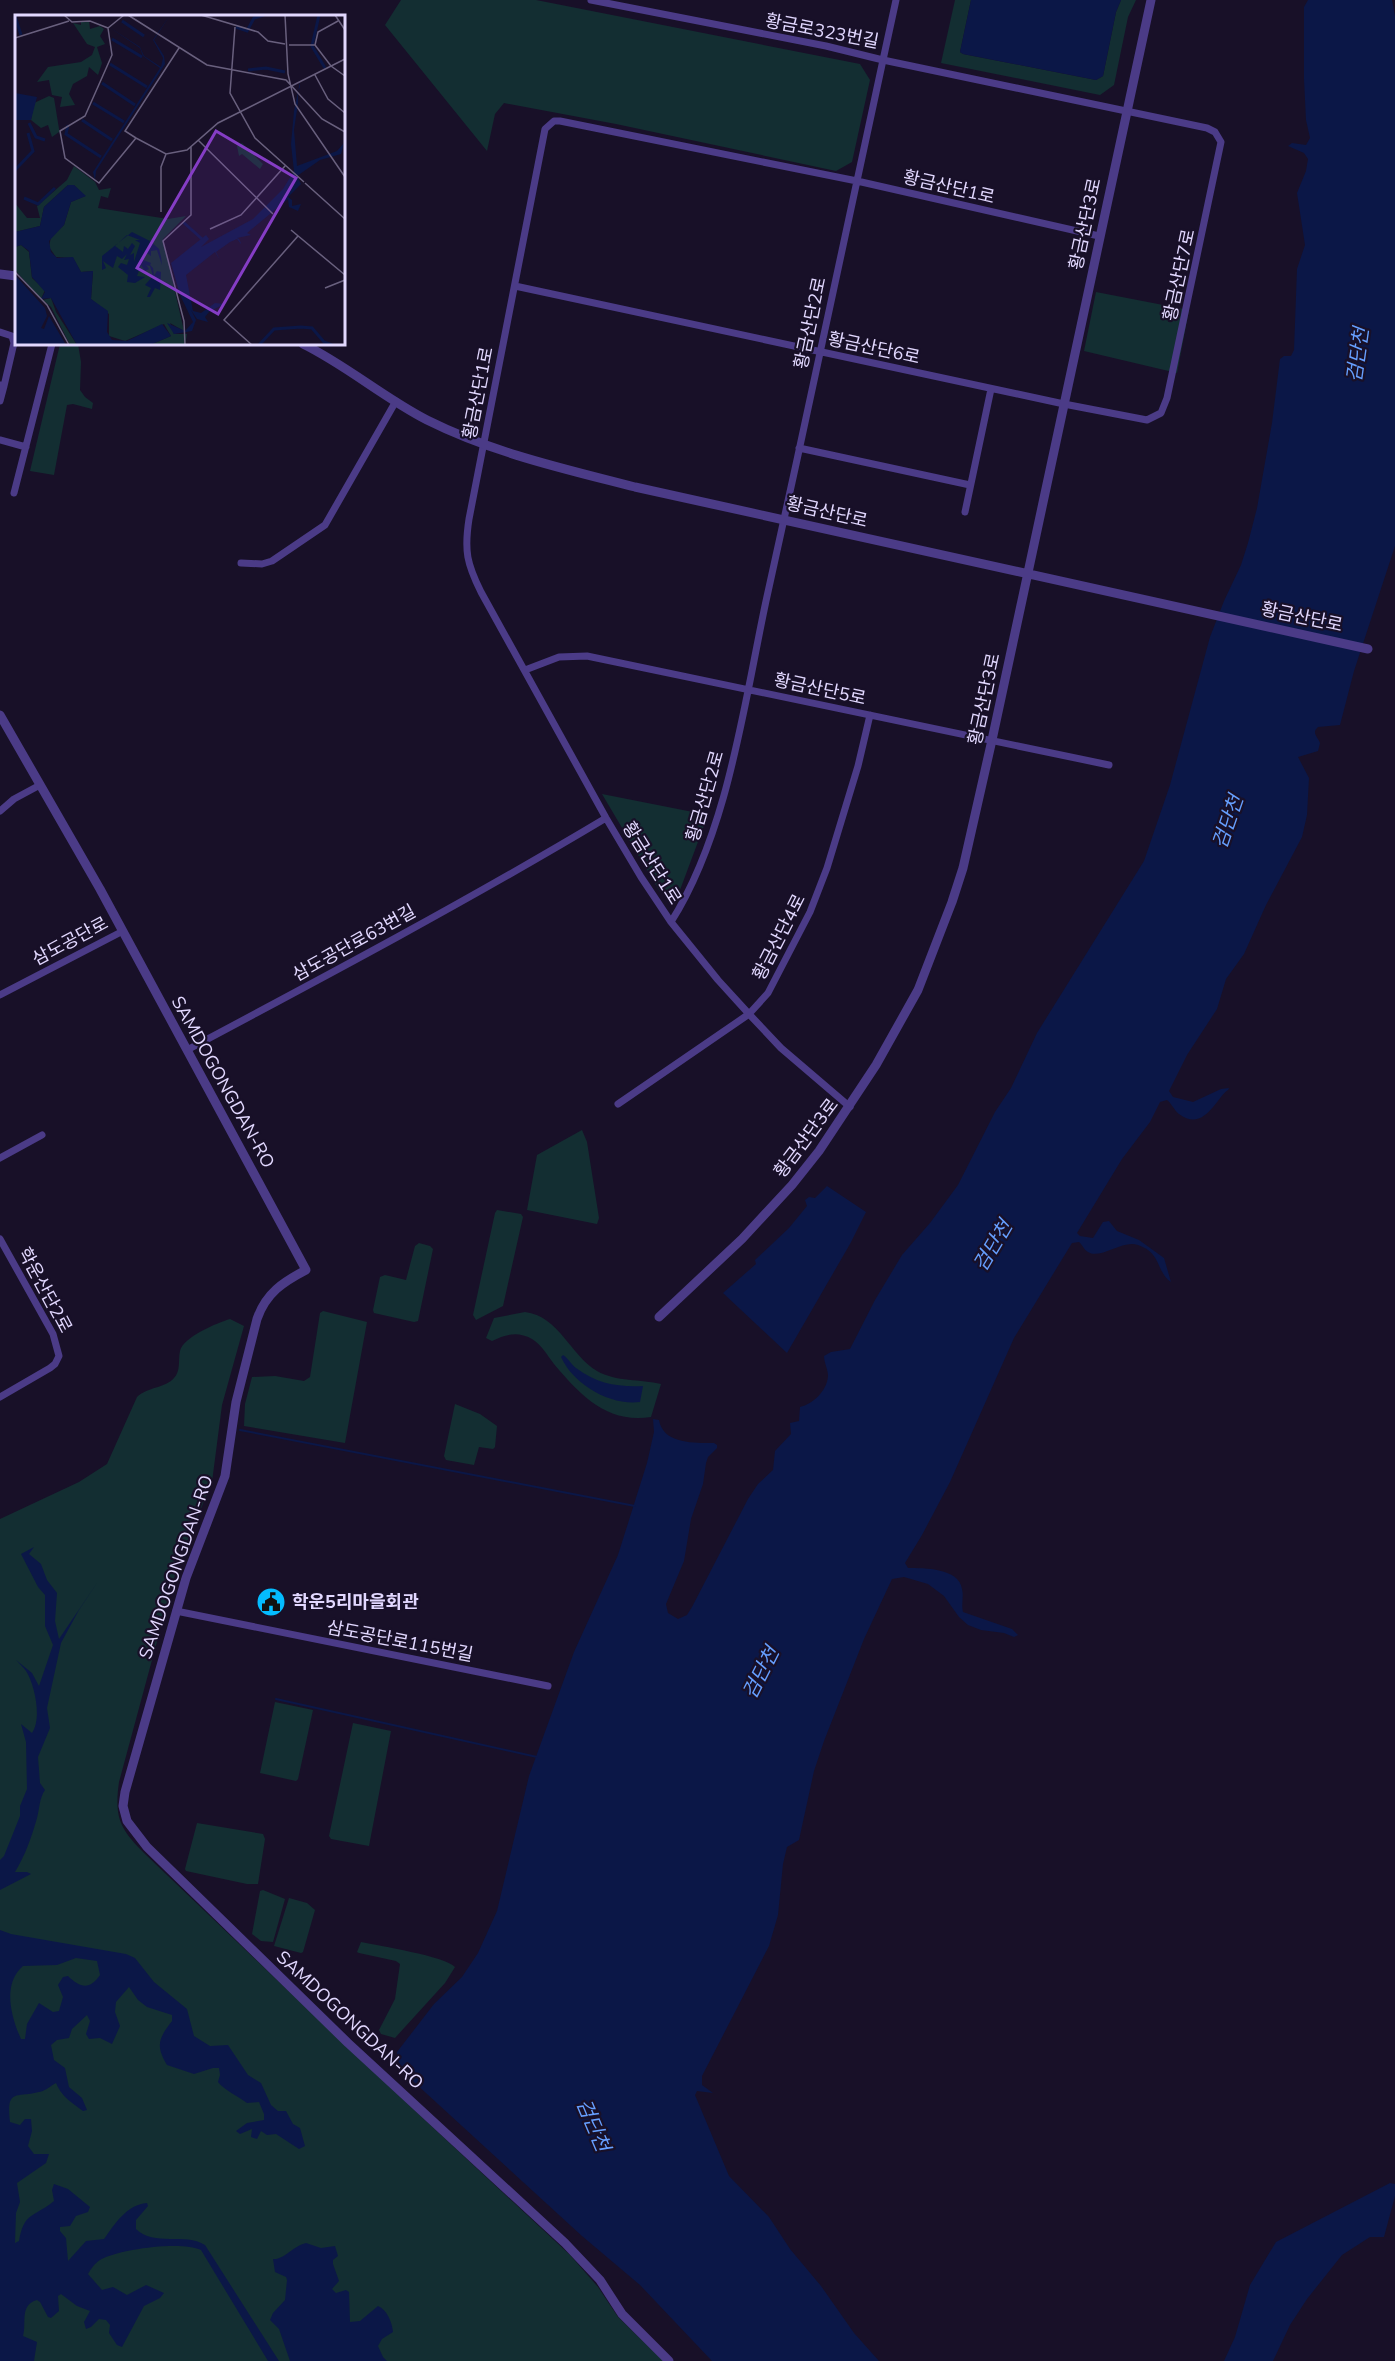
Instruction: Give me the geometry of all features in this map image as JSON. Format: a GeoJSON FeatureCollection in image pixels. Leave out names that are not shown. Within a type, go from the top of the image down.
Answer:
{"type":"FeatureCollection","features":[{"type":"Feature","properties":{"kind":"street","name":"황금로323번길"},"geometry":{"type":"LineString","coordinates":[[591,0],[826,46],[883,60],[896,0]]}},
{"type":"Feature","properties":{"kind":"street","name":"황금산단3로"},"geometry":{"type":"LineString","coordinates":[[660,1317],[742,1239],[819,1152],[876,1065],[918,990],[945,923],[963,868],[992,740],[1151,0]]}},
{"type":"Feature","properties":{"kind":"street"},"geometry":{"type":"LineString","coordinates":[[883,60],[1127,111]]}},
{"type":"Feature","properties":{"kind":"street","name":"황금산단2로"},"geometry":{"type":"LineString","coordinates":[[671,922],[693,885],[715,824],[732,760],[883,60]]}},
{"type":"Feature","properties":{"kind":"street","name":"황금산단7로"},"geometry":{"type":"LineString","coordinates":[[1127,111],[1207,128],[1219,136],[1221,149],[1167,398],[1161,413],[1156,417]]}},
{"type":"Feature","properties":{"kind":"street","name":"황금산단1로"},"geometry":{"type":"LineString","coordinates":[[850,1107],[781,1048],[718,981],[671,922],[606,818],[481,592],[468,564],[466,551],[469,519],[545,129],[554,121],[857,181],[1099,236]]}},
{"type":"Feature","properties":{"kind":"street"},"geometry":{"type":"LineString","coordinates":[[0,274],[15,276]]}},
{"type":"Feature","properties":{"kind":"street","name":"황금산단6로"},"geometry":{"type":"LineString","coordinates":[[515,286],[1064,404],[1138,419],[1147,420],[1156,417]]}},
{"type":"Feature","properties":{"kind":"street"},"geometry":{"type":"LineString","coordinates":[[0,332],[12,336],[14,343],[0,401]]}},
{"type":"Feature","properties":{"kind":"street"},"geometry":{"type":"LineString","coordinates":[[14,493],[52,345]]}},
{"type":"Feature","properties":{"kind":"street","name":"황금산단로"},"geometry":{"type":"LineString","coordinates":[[305,345],[427,420],[484,445],[635,487],[1368,649]]}},
{"type":"Feature","properties":{"kind":"street"},"geometry":{"type":"LineString","coordinates":[[965,512],[992,388]]}},
{"type":"Feature","properties":{"kind":"street"},"geometry":{"type":"LineString","coordinates":[[241,562],[262,564],[272,561],[325,525],[396,402]]}},
{"type":"Feature","properties":{"kind":"street"},"geometry":{"type":"LineString","coordinates":[[0,440],[26,447]]}},
{"type":"Feature","properties":{"kind":"street"},"geometry":{"type":"LineString","coordinates":[[799,448],[970,485]]}},
{"type":"Feature","properties":{"kind":"street","name":"황금산단5로"},"geometry":{"type":"LineString","coordinates":[[525,670],[559,657],[587,656],[1109,765]]}},
{"type":"Feature","properties":{"kind":"street","name":"SAMDOGONGDAN-RO"},"geometry":{"type":"LineString","coordinates":[[0,715],[123,931],[306,1270],[272,1291],[261,1306],[236,1402],[225,1476],[191,1563],[176,1611],[124,1792],[125,1815],[131,1828],[147,1847],[348,2043],[566,2243],[589,2267],[628,2321],[669,2361]]}},
{"type":"Feature","properties":{"kind":"street","name":"황금산단4로"},"geometry":{"type":"LineString","coordinates":[[618,1104],[749,1014],[768,993],[818,892],[847,807],[870,715]]}},
{"type":"Feature","properties":{"kind":"street"},"geometry":{"type":"LineString","coordinates":[[0,811],[14,799],[40,785]]}},
{"type":"Feature","properties":{"kind":"street","name":"삼도공단로63번길"},"geometry":{"type":"LineString","coordinates":[[187,1050],[336,971],[534,861],[606,818]]}},
{"type":"Feature","properties":{"kind":"street","name":"삼도공단로"},"geometry":{"type":"LineString","coordinates":[[0,995],[123,931]]}},
{"type":"Feature","properties":{"kind":"street"},"geometry":{"type":"LineString","coordinates":[[0,1158],[42,1135]]}},
{"type":"Feature","properties":{"kind":"street","name":"학운산단2로"},"geometry":{"type":"LineString","coordinates":[[0,1239],[53,1334],[59,1356],[50,1368],[0,1397]]}},
{"type":"Feature","properties":{"kind":"street","name":"삼도공단로115번길"},"geometry":{"type":"LineString","coordinates":[[176,1611],[548,1686]]}},
{"type":"Feature","properties":{"kind":"green space"},"geometry":{"type":"Polygon","coordinates":[[[401,0],[536,0],[860,64],[870,80],[852,162],[836,171],[616,124],[504,103],[495,114],[487,151],[385,25],[401,0]]]}},
{"type":"Feature","properties":{"kind":"green space"},"geometry":{"type":"Polygon","coordinates":[[[955,0],[971,0],[960,52],[963,54],[1096,80],[1103,76],[1116,12],[1121,0],[1136,0],[1128,17],[1114,85],[1100,95],[941,63],[955,0]]]}},
{"type":"Feature","properties":{"kind":"green space"},"geometry":{"type":"Polygon","coordinates":[[[1096,292],[1189,310],[1177,373],[1084,351],[1096,292]]]}},
{"type":"Feature","properties":{"kind":"green space"},"geometry":{"type":"Polygon","coordinates":[[[60,345],[78,345],[81,362],[80,390],[93,403],[92,409],[73,404],[67,405],[54,475],[30,471],[60,345]]]}},
{"type":"Feature","properties":{"kind":"green space"},"geometry":{"type":"Polygon","coordinates":[[[602,794],[708,815],[680,890],[660,892],[602,794]]]}},
{"type":"Feature","properties":{"kind":"green space"},"geometry":{"type":"Polygon","coordinates":[[[582,1130],[587,1142],[599,1218],[597,1224],[527,1210],[537,1155],[582,1130]]]}},
{"type":"Feature","properties":{"kind":"green space"},"geometry":{"type":"Polygon","coordinates":[[[497,1210],[521,1214],[523,1217],[503,1306],[476,1320],[473,1315],[497,1210]]]}},
{"type":"Feature","properties":{"kind":"green space"},"geometry":{"type":"Polygon","coordinates":[[[419,1243],[433,1249],[418,1321],[374,1313],[380,1277],[385,1275],[406,1280],[415,1246],[419,1243]]]}},
{"type":"Feature","properties":{"kind":"green space"},"geometry":{"type":"Polygon","coordinates":[[[323,1311],[367,1322],[345,1443],[244,1426],[245,1404],[252,1377],[275,1376],[304,1381],[310,1377],[320,1313],[323,1311]]]}},
{"type":"Feature","properties":{"kind":"green space"},"geometry":{"type":"Polygon","coordinates":[[[525,1312],[537,1315],[556,1328],[579,1356],[604,1375],[661,1384],[651,1417],[621,1416],[596,1405],[574,1386],[539,1344],[532,1339],[512,1334],[492,1341],[486,1338],[494,1318],[525,1312]]]}},
{"type":"Feature","properties":{"kind":"green space"},"geometry":{"type":"Polygon","coordinates":[[[230,1319],[244,1326],[222,1405],[212,1482],[178,1564],[119,1782],[117,1805],[124,1830],[145,1854],[368,2067],[570,2255],[598,2287],[618,2317],[663,2361],[0,2361],[0,1519],[79,1482],[107,1464],[137,1397],[174,1378],[178,1369],[180,1351],[187,1341],[209,1327],[230,1319]]]}},
{"type":"Feature","properties":{"kind":"green space"},"geometry":{"type":"Polygon","coordinates":[[[455,1404],[480,1414],[497,1426],[495,1447],[493,1449],[479,1447],[474,1465],[446,1460],[444,1456],[455,1404]]]}},
{"type":"Feature","properties":{"kind":"green space"},"geometry":{"type":"Polygon","coordinates":[[[275,1702],[313,1710],[296,1781],[260,1773],[275,1702]]]}},
{"type":"Feature","properties":{"kind":"green space"},"geometry":{"type":"Polygon","coordinates":[[[353,1723],[391,1731],[369,1846],[331,1839],[329,1836],[353,1723]]]}},
{"type":"Feature","properties":{"kind":"green space"},"geometry":{"type":"Polygon","coordinates":[[[197,1823],[263,1834],[265,1839],[258,1884],[247,1884],[186,1871],[197,1823]]]}},
{"type":"Feature","properties":{"kind":"green space"},"geometry":{"type":"Polygon","coordinates":[[[263,1890],[285,1899],[273,1942],[261,1941],[252,1934],[260,1891],[263,1890]]]}},
{"type":"Feature","properties":{"kind":"green space"},"geometry":{"type":"Polygon","coordinates":[[[289,1898],[307,1903],[315,1910],[301,1953],[274,1946],[289,1898]]]}},
{"type":"Feature","properties":{"kind":"green space"},"geometry":{"type":"Polygon","coordinates":[[[361,1942],[426,1955],[455,1967],[445,1983],[395,2038],[381,2034],[379,2030],[395,1999],[400,1964],[396,1961],[357,1952],[361,1942]]]}},
{"type":"Feature","properties":{"kind":"water"},"geometry":{"type":"Polygon","coordinates":[[[971,0],[1121,0],[1116,12],[1103,76],[1096,80],[963,54],[960,52],[971,0]]]}},
{"type":"Feature","properties":{"kind":"water","name":"검단천"},"geometry":{"type":"Polygon","coordinates":[[[1308,0],[1392,0],[1395,16],[1395,546],[1354,671],[1340,725],[1318,727],[1315,733],[1320,743],[1318,751],[1298,757],[1309,778],[1307,815],[1302,837],[1266,905],[1244,954],[1226,979],[1217,1009],[1187,1055],[1169,1091],[1173,1097],[1193,1102],[1221,1089],[1229,1088],[1208,1112],[1196,1119],[1188,1119],[1179,1114],[1167,1100],[1160,1102],[1150,1122],[1122,1159],[1077,1233],[1080,1236],[1093,1238],[1103,1222],[1109,1221],[1117,1231],[1139,1240],[1164,1258],[1171,1282],[1146,1248],[1132,1244],[1093,1254],[1079,1242],[1072,1243],[1014,1338],[950,1482],[905,1563],[908,1568],[940,1571],[955,1577],[962,1589],[963,1612],[1012,1629],[1018,1635],[1014,1637],[968,1625],[959,1617],[944,1596],[928,1584],[904,1577],[892,1579],[864,1639],[824,1741],[814,1771],[799,1840],[787,1847],[778,1915],[769,1946],[702,2076],[702,2085],[713,2093],[697,2091],[695,2095],[729,2176],[769,2217],[790,2249],[821,2286],[854,2333],[879,2361],[712,2361],[640,2285],[582,2236],[414,2082],[397,2060],[397,2052],[434,2004],[462,1977],[478,1953],[497,1911],[529,1776],[574,1652],[618,1555],[647,1463],[654,1432],[653,1419],[659,1420],[666,1434],[673,1438],[717,1445],[706,1463],[703,1484],[691,1519],[684,1561],[666,1604],[668,1613],[678,1619],[687,1615],[692,1607],[748,1499],[758,1484],[773,1470],[775,1451],[791,1434],[790,1423],[799,1421],[800,1407],[814,1400],[825,1387],[828,1376],[824,1356],[831,1352],[850,1349],[875,1300],[902,1255],[930,1223],[958,1185],[995,1112],[1011,1088],[1037,1033],[1144,861],[1170,785],[1210,637],[1248,543],[1257,508],[1272,423],[1280,359],[1284,356],[1291,356],[1294,350],[1297,269],[1305,245],[1297,193],[1308,159],[1304,153],[1288,146],[1292,143],[1306,145],[1310,138],[1306,120],[1304,79],[1304,7],[1308,0]]]}},
{"type":"Feature","properties":{"kind":"water"},"geometry":{"type":"Polygon","coordinates":[[[827,1186],[866,1212],[787,1353],[723,1293],[756,1264],[755,1260],[789,1228],[807,1206],[805,1200],[809,1197],[815,1198],[827,1186]]]}},
{"type":"Feature","properties":{"kind":"water"},"geometry":{"type":"Polygon","coordinates":[[[563,1355],[576,1368],[592,1378],[616,1385],[643,1386],[640,1402],[617,1400],[594,1391],[574,1376],[561,1357],[563,1355]]]}},
{"type":"Feature","properties":{"kind":"water"},"geometry":{"type":"Polygon","coordinates":[[[34,1547],[29,1554],[41,1564],[47,1580],[57,1593],[55,1621],[59,1639],[97,1583],[61,1643],[47,1708],[50,1728],[38,1757],[40,1783],[45,1790],[30,1839],[15,1872],[31,1874],[0,1890],[0,1860],[4,1856],[20,1816],[20,1806],[27,1789],[26,1742],[21,1724],[32,1733],[37,1719],[32,1685],[26,1671],[16,1660],[32,1673],[39,1686],[53,1645],[45,1626],[45,1595],[38,1587],[21,1554],[34,1547]]]}},
{"type":"Feature","properties":{"kind":"water"},"geometry":{"type":"Polygon","coordinates":[[[0,1930],[11,1934],[126,1954],[135,1958],[154,1982],[187,2009],[194,2036],[210,2046],[228,2045],[248,2075],[261,2083],[271,2105],[278,2111],[286,2111],[293,2124],[300,2128],[305,2146],[299,2149],[276,2134],[267,2135],[261,2131],[257,2139],[251,2137],[252,2129],[240,2134],[236,2131],[247,2123],[264,2120],[259,2102],[247,2103],[224,2088],[218,2082],[219,2068],[194,2074],[167,2065],[161,2052],[160,2042],[172,2021],[172,2015],[147,2007],[138,2000],[129,1987],[116,2002],[115,2012],[120,2026],[112,2044],[100,2038],[89,2039],[86,2034],[90,2021],[87,2015],[72,2029],[69,2038],[57,2040],[51,2045],[54,2060],[65,2068],[69,2087],[82,2098],[87,2110],[83,2111],[67,2099],[56,2083],[46,2090],[14,2096],[11,2099],[10,2122],[20,2125],[25,2119],[31,2119],[32,2131],[28,2146],[34,2154],[49,2154],[46,2163],[17,2183],[20,2202],[16,2213],[15,2243],[19,2241],[24,2225],[30,2216],[54,2201],[52,2190],[54,2184],[68,2189],[90,2207],[88,2212],[76,2216],[70,2226],[60,2227],[60,2231],[66,2238],[68,2261],[86,2241],[104,2239],[127,2211],[147,2203],[148,2206],[136,2220],[136,2229],[143,2234],[160,2239],[197,2241],[205,2245],[279,2361],[268,2361],[201,2250],[192,2247],[166,2246],[109,2256],[100,2260],[88,2274],[102,2290],[113,2287],[127,2295],[146,2285],[164,2293],[160,2298],[144,2306],[122,2347],[117,2345],[109,2333],[110,2325],[106,2320],[99,2319],[86,2329],[84,2322],[90,2311],[77,2306],[61,2294],[58,2296],[59,2311],[51,2318],[37,2300],[31,2302],[26,2310],[23,2336],[37,2342],[34,2361],[0,2361],[0,1930]],[[76,1958],[57,1965],[23,1966],[16,1973],[12,1982],[10,2001],[21,2039],[25,2039],[27,2024],[39,2003],[53,2012],[59,2011],[63,1997],[58,1985],[63,1977],[68,1976],[81,1985],[89,1985],[100,1975],[97,1961],[76,1958]]]}},
{"type":"Feature","properties":{"kind":"water"},"geometry":{"type":"Polygon","coordinates":[[[1390,2183],[1395,2184],[1395,2196],[1384,2237],[1370,2237],[1342,2255],[1307,2299],[1290,2325],[1273,2361],[1224,2361],[1235,2337],[1250,2285],[1276,2242],[1390,2183]]]}},
{"type":"Feature","properties":{"kind":"water"},"geometry":{"type":"Polygon","coordinates":[[[306,2243],[321,2248],[335,2246],[338,2256],[333,2260],[333,2264],[339,2281],[332,2289],[336,2293],[346,2290],[349,2292],[350,2322],[360,2321],[378,2306],[386,2313],[393,2332],[382,2339],[378,2346],[387,2361],[290,2361],[279,2329],[270,2320],[285,2300],[287,2280],[286,2277],[275,2272],[273,2259],[306,2243]]]}},
{"type":"Feature","properties":{"kind":"waterway"},"geometry":{"type":"LineString","coordinates":[[240,1430],[635,1506]]}},
{"type":"Feature","properties":{"kind":"waterway"},"geometry":{"type":"LineString","coordinates":[[276,1699],[537,1757]]}},
{"type":"Feature","properties":{"kind":"place","name":"학운5리마을회관"},"geometry":{"type":"Point","coordinates":[271,1602]}}]}
